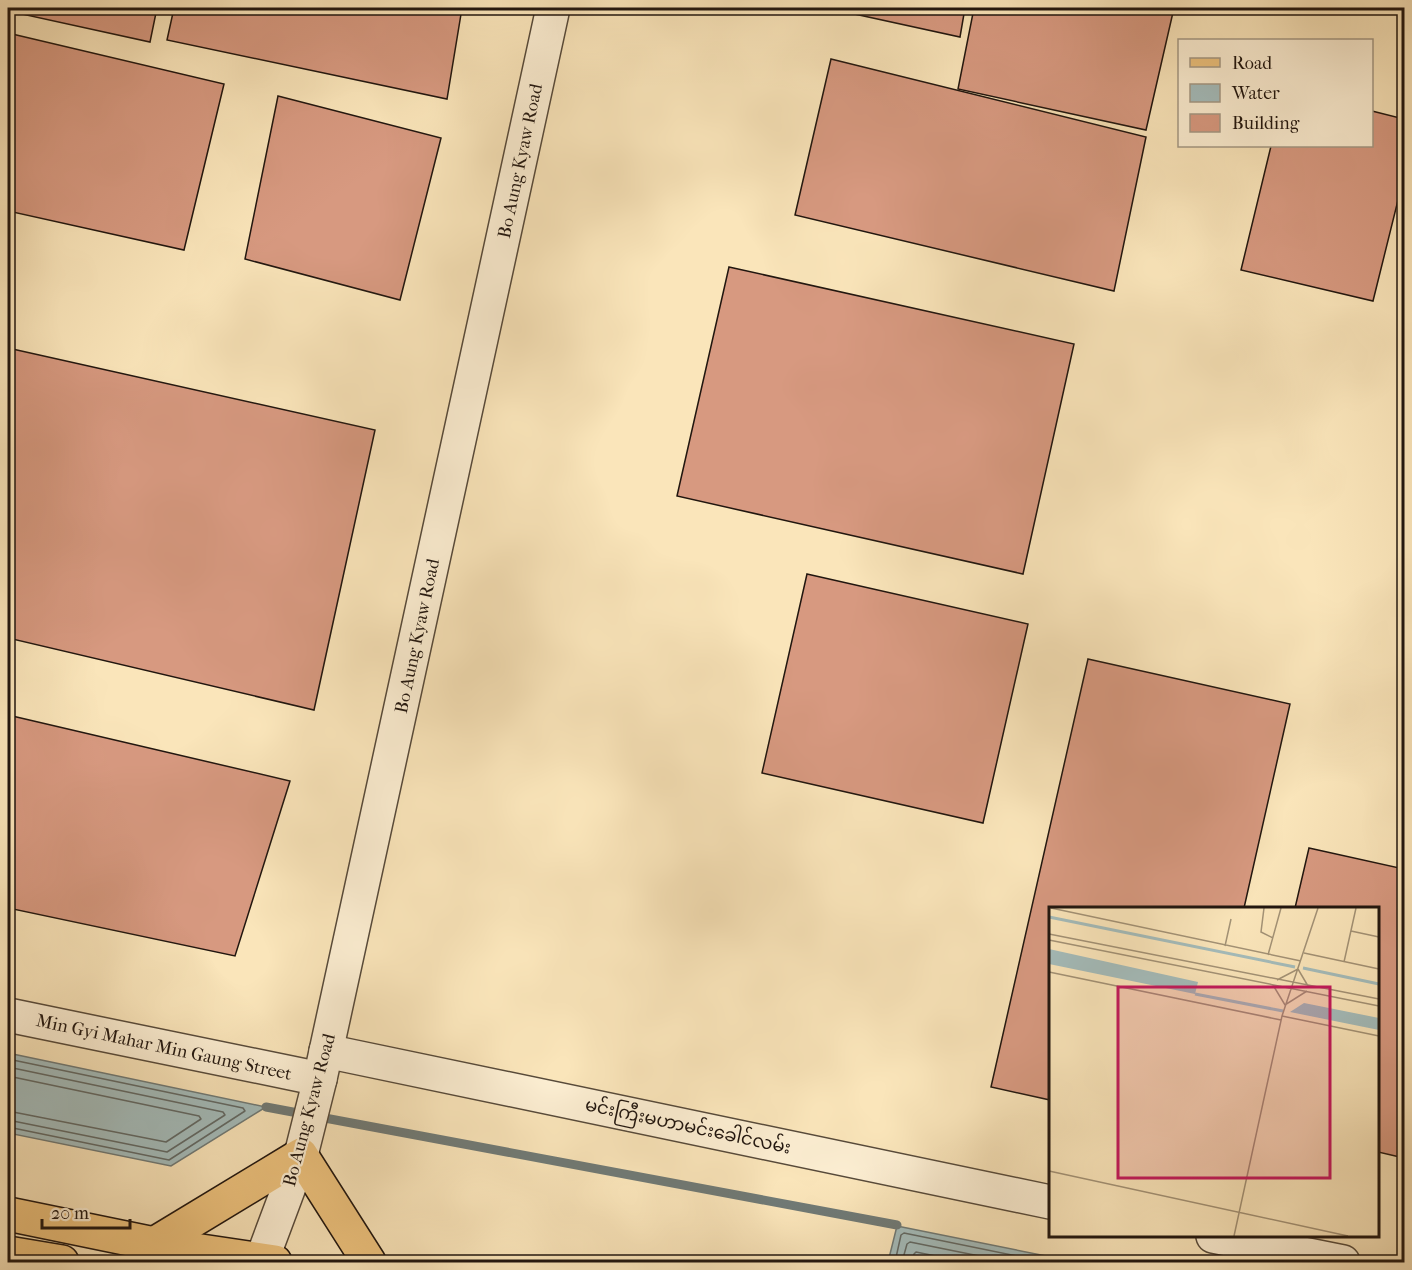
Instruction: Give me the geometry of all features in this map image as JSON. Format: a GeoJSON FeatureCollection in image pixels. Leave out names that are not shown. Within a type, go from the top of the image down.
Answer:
{"type":"FeatureCollection","features":[{"type":"Feature","properties":{"kind":"main road"},"geometry":{"type":"LineString","coordinates":[[154,1244],[301,1155],[369,1263]]}},
{"type":"Feature","properties":{"kind":"main road"},"geometry":{"type":"LineString","coordinates":[[8,1214],[154,1244],[266,1262]]}},
{"type":"Feature","properties":{"kind":"main road"},"geometry":{"type":"LineString","coordinates":[[8,1253],[62,1263]]}},
{"type":"Feature","properties":{"kind":"street","name":"Bo Aung Kyaw Road"},"geometry":{"type":"LineString","coordinates":[[266,1262],[301,1155],[323,1065],[553,8]]}},
{"type":"Feature","properties":{"kind":"street","name":"Min Gyi Mahar Min Gaung Street"},"geometry":{"type":"LineString","coordinates":[[8,1015],[323,1065]]}},
{"type":"Feature","properties":{"kind":"street","name":"မင်းကြီးမဟာမင်းခေါင်လမ်း"},"geometry":{"type":"LineString","coordinates":[[323,1065],[1049,1202]]}},
{"type":"Feature","properties":{"kind":"street"},"geometry":{"type":"LineString","coordinates":[[1219,1237],[1343,1263]]}},
{"type":"Feature","properties":{"kind":"water"},"geometry":{"type":"Polygon","coordinates":[[[8,1053],[266,1107],[171,1166],[8,1133],[8,1053]]]}},
{"type":"Feature","properties":{"kind":"water"},"geometry":{"type":"Polygon","coordinates":[[[897,1226],[1076,1262],[888,1262],[897,1226]]]}},
{"type":"Feature","properties":{"kind":"building"},"geometry":{"type":"Polygon","coordinates":[[[8,8],[157,8],[150,42],[8,11],[8,8]]]}},
{"type":"Feature","properties":{"kind":"building"},"geometry":{"type":"Polygon","coordinates":[[[174,8],[462,8],[447,99],[167,40],[174,8]]]}},
{"type":"Feature","properties":{"kind":"building"},"geometry":{"type":"Polygon","coordinates":[[[827,8],[965,8],[960,37],[827,8]]]}},
{"type":"Feature","properties":{"kind":"building"},"geometry":{"type":"Polygon","coordinates":[[[974,8],[1174,8],[1146,130],[958,89],[974,8]]]}},
{"type":"Feature","properties":{"kind":"building"},"geometry":{"type":"Polygon","coordinates":[[[8,33],[224,84],[184,250],[8,211],[8,33]]]}},
{"type":"Feature","properties":{"kind":"building"},"geometry":{"type":"Polygon","coordinates":[[[831,59],[1146,137],[1114,291],[795,215],[831,59]]]}},
{"type":"Feature","properties":{"kind":"building"},"geometry":{"type":"Polygon","coordinates":[[[278,96],[441,138],[400,300],[245,259],[278,96]]]}},
{"type":"Feature","properties":{"kind":"building"},"geometry":{"type":"Polygon","coordinates":[[[1373,111],[1404,119],[1404,176],[1373,301],[1241,270],[1271,147],[1373,147],[1373,111]]]}},
{"type":"Feature","properties":{"kind":"building"},"geometry":{"type":"Polygon","coordinates":[[[729,267],[1074,344],[1023,574],[677,496],[729,267]]]}},
{"type":"Feature","properties":{"kind":"building"},"geometry":{"type":"Polygon","coordinates":[[[8,348],[375,430],[314,710],[8,638],[8,348]]]}},
{"type":"Feature","properties":{"kind":"building"},"geometry":{"type":"Polygon","coordinates":[[[807,574],[1028,624],[983,823],[762,773],[807,574]]]}},
{"type":"Feature","properties":{"kind":"building"},"geometry":{"type":"Polygon","coordinates":[[[1088,659],[1290,704],[1244,907],[1049,907],[1049,1100],[991,1087],[1088,659]]]}},
{"type":"Feature","properties":{"kind":"building"},"geometry":{"type":"Polygon","coordinates":[[[8,715],[290,781],[235,956],[8,908],[8,715]]]}},
{"type":"Feature","properties":{"kind":"building"},"geometry":{"type":"Polygon","coordinates":[[[1309,848],[1404,869],[1404,1158],[1379,1152],[1379,907],[1295,907],[1309,848]]]}},
{"type":"Feature","properties":{"kind":"waterway"},"geometry":{"type":"LineString","coordinates":[[266,1107],[897,1225]]}}]}
